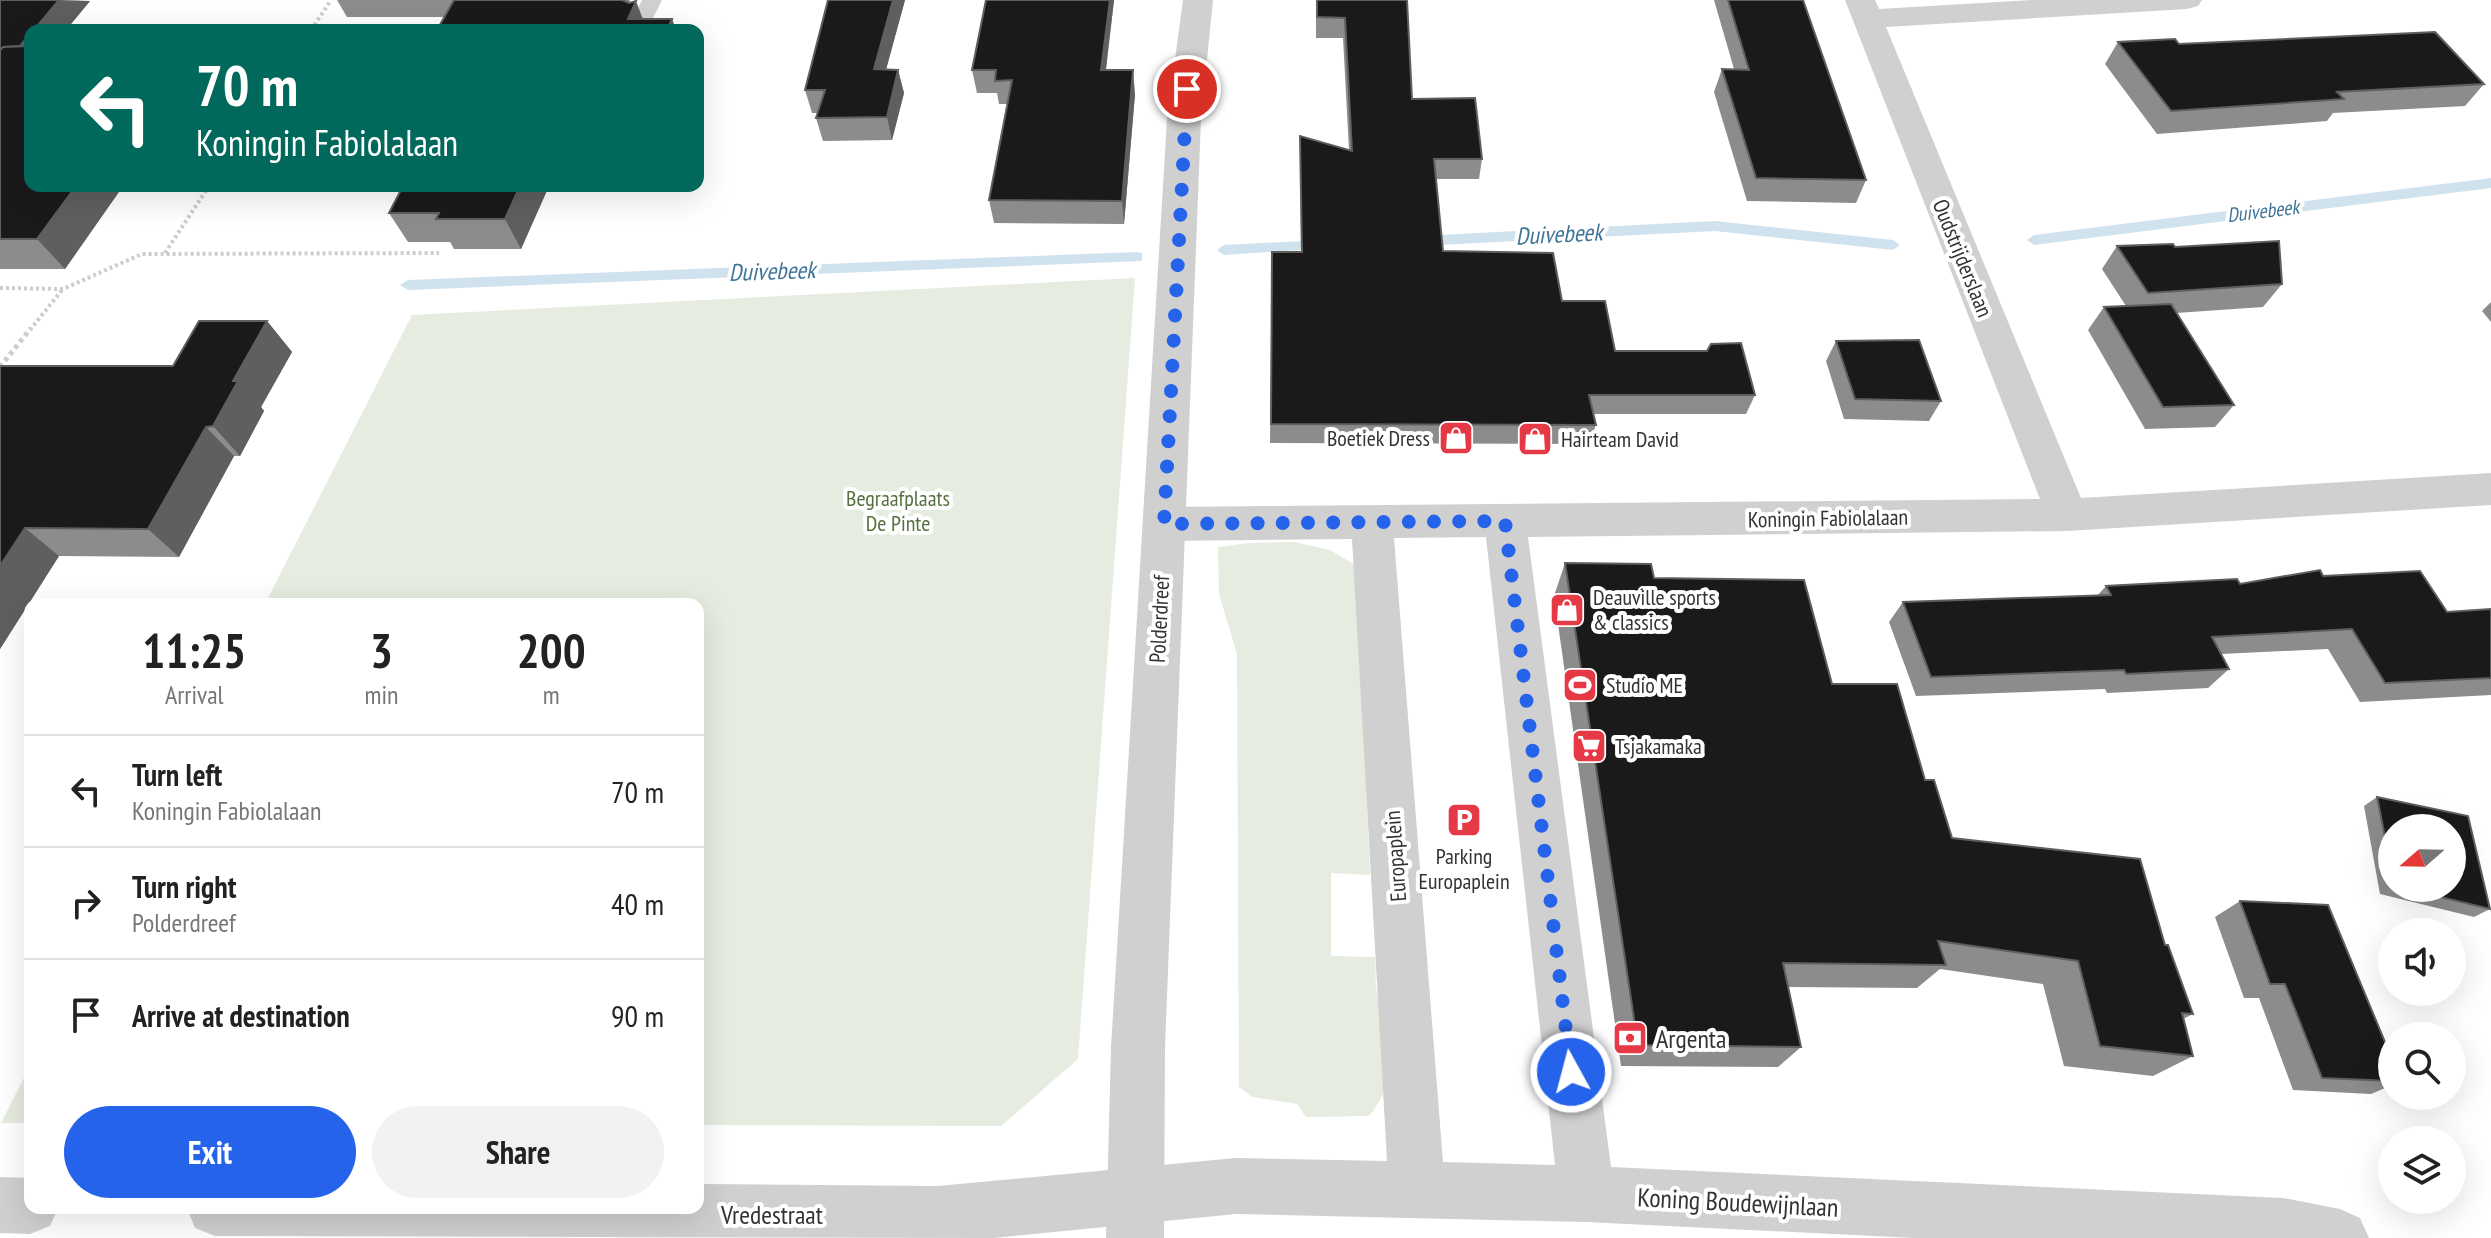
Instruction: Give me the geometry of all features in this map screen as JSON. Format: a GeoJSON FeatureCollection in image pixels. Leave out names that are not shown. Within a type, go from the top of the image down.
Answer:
{"type":"FeatureCollection","features":[{"type":"Feature","properties":{"kind":"street","name":"Polderdreef"},"geometry":{"type":"LineString","coordinates":[[1135,1217],[1138,1048],[1184,119],[1198,0]]}},
{"type":"Feature","properties":{"kind":"street"},"geometry":{"type":"LineString","coordinates":[[1864,9],[2187,0]]}},
{"type":"Feature","properties":{"kind":"street","name":"Oudstrijderslaan"},"geometry":{"type":"LineString","coordinates":[[1864,9],[2067,515]]}},
{"type":"Feature","properties":{"kind":"street","name":"Koningin Fabiolalaan"},"geometry":{"type":"LineString","coordinates":[[1164,524],[2067,515],[2491,489]]}},
{"type":"Feature","properties":{"kind":"street"},"geometry":{"type":"LineString","coordinates":[[1505,521],[1586,1194]]}},
{"type":"Feature","properties":{"kind":"street","name":"Europaplein"},"geometry":{"type":"LineString","coordinates":[[1372,523],[1417,1189]]}},
{"type":"Feature","properties":{"kind":"street","name":"Koning Boudewijnlaan"},"geometry":{"type":"LineString","coordinates":[[1135,1217],[1236,1186],[1417,1189],[1586,1194],[2283,1227],[2340,1238]]}},
{"type":"Feature","properties":{"kind":"street"},"geometry":{"type":"LineString","coordinates":[[0,1205],[24,1206]]}},
{"type":"Feature","properties":{"kind":"street","name":"Vredestraat"},"geometry":{"type":"LineString","coordinates":[[704,1213],[1135,1217]]}},
{"type":"Feature","properties":{"kind":"lane"},"geometry":{"type":"LineString","coordinates":[[641,24],[652,0]]}},
{"type":"Feature","properties":{"kind":"path"},"geometry":{"type":"LineString","coordinates":[[315,24],[331,0]]}},
{"type":"Feature","properties":{"kind":"path"},"geometry":{"type":"LineString","coordinates":[[164,254],[205,192]]}},
{"type":"Feature","properties":{"kind":"path"},"geometry":{"type":"LineString","coordinates":[[0,288],[63,289],[142,254],[439,253]]}},
{"type":"Feature","properties":{"kind":"path"},"geometry":{"type":"LineString","coordinates":[[0,367],[63,289]]}},
{"type":"Feature","properties":{"kind":"green space","name":"Begraafplaats De Pinte"},"geometry":{"type":"Polygon","coordinates":[[[1135,278],[1078,1059],[1001,1126],[704,1125],[704,598],[268,598],[412,315],[1135,278]]]}},
{"type":"Feature","properties":{"kind":"green space"},"geometry":{"type":"Polygon","coordinates":[[[1294,542],[1330,550],[1357,566],[1370,875],[1331,873],[1331,956],[1375,957],[1376,990],[1387,1043],[1389,1072],[1380,1101],[1369,1116],[1306,1117],[1297,1104],[1252,1097],[1239,1087],[1237,654],[1219,594],[1218,547],[1294,542]]]}},
{"type":"Feature","properties":{"kind":"green space"},"geometry":{"type":"Polygon","coordinates":[[[24,1078],[24,1123],[1,1123],[24,1078]]]}},
{"type":"Feature","properties":{"kind":"building"},"geometry":{"type":"Polygon","coordinates":[[[0,0],[59,0],[39,24],[24,24],[24,41],[20,46],[3,47],[0,51],[0,0]]]}},
{"type":"Feature","properties":{"kind":"building"},"geometry":{"type":"Polygon","coordinates":[[[454,0],[636,1],[628,19],[672,19],[670,24],[440,24],[454,0]]]}},
{"type":"Feature","properties":{"kind":"building"},"geometry":{"type":"Polygon","coordinates":[[[828,0],[893,0],[874,69],[898,70],[887,117],[816,118],[825,90],[805,90],[828,0]]]}},
{"type":"Feature","properties":{"kind":"building"},"geometry":{"type":"Polygon","coordinates":[[[986,0],[1110,0],[1101,70],[1133,70],[1122,201],[989,200],[1012,80],[995,81],[996,70],[972,70],[986,0]]]}},
{"type":"Feature","properties":{"kind":"building"},"geometry":{"type":"Polygon","coordinates":[[[1317,0],[1407,0],[1412,99],[1475,98],[1482,159],[1434,159],[1443,251],[1553,253],[1562,301],[1605,301],[1615,351],[1707,351],[1711,344],[1741,343],[1755,395],[1589,395],[1596,425],[1271,424],[1272,252],[1302,252],[1300,136],[1352,151],[1345,18],[1317,17],[1317,0]]]}},
{"type":"Feature","properties":{"kind":"building"},"geometry":{"type":"Polygon","coordinates":[[[1728,0],[1803,0],[1866,180],[1756,178],[1722,69],[1749,70],[1728,0]]]}},
{"type":"Feature","properties":{"kind":"building"},"geometry":{"type":"Polygon","coordinates":[[[2435,32],[2484,84],[2337,92],[2344,99],[2171,111],[2118,42],[2175,39],[2179,44],[2435,32]]]}},
{"type":"Feature","properties":{"kind":"building"},"geometry":{"type":"Polygon","coordinates":[[[24,46],[24,192],[72,192],[37,239],[0,239],[0,51],[3,47],[24,46]]]}},
{"type":"Feature","properties":{"kind":"building"},"geometry":{"type":"Polygon","coordinates":[[[400,192],[517,192],[505,219],[436,219],[439,213],[389,213],[400,192]]]}},
{"type":"Feature","properties":{"kind":"building"},"geometry":{"type":"Polygon","coordinates":[[[2279,241],[2282,284],[2148,293],[2117,246],[2173,244],[2175,247],[2279,241]]]}},
{"type":"Feature","properties":{"kind":"building"},"geometry":{"type":"Polygon","coordinates":[[[2171,304],[2234,405],[2163,407],[2104,307],[2171,304]]]}},
{"type":"Feature","properties":{"kind":"building"},"geometry":{"type":"Polygon","coordinates":[[[199,321],[267,321],[233,381],[238,381],[213,426],[206,427],[148,529],[25,528],[0,566],[0,366],[173,366],[199,321]]]}},
{"type":"Feature","properties":{"kind":"building"},"geometry":{"type":"Polygon","coordinates":[[[1919,340],[1941,401],[1855,399],[1836,341],[1919,340]]]}},
{"type":"Feature","properties":{"kind":"building"},"geometry":{"type":"Polygon","coordinates":[[[1565,563],[1651,564],[1654,578],[1804,580],[1832,684],[1897,684],[1925,780],[1934,780],[1952,838],[2140,859],[2165,945],[2168,945],[2193,1014],[2182,1013],[2193,1056],[2100,1046],[2078,961],[1938,941],[1946,965],[1783,963],[1801,1047],[1638,1045],[1565,563]]]}},
{"type":"Feature","properties":{"kind":"building"},"geometry":{"type":"Polygon","coordinates":[[[2320,570],[2323,576],[2420,571],[2447,612],[2491,609],[2491,678],[2385,683],[2352,629],[2212,637],[2229,669],[1931,677],[1903,602],[2111,595],[2106,586],[2237,579],[2240,584],[2320,570]]]}},
{"type":"Feature","properties":{"kind":"building"},"geometry":{"type":"Polygon","coordinates":[[[2377,797],[2458,814],[2380,814],[2377,797]]]}},
{"type":"Feature","properties":{"kind":"building"},"geometry":{"type":"Polygon","coordinates":[[[2466,816],[2468,816],[2490,909],[2461,902],[2466,902],[2466,816]]]}},
{"type":"Feature","properties":{"kind":"building"},"geometry":{"type":"Polygon","coordinates":[[[2240,901],[2328,905],[2378,1025],[2378,1080],[2322,1078],[2285,984],[2270,984],[2240,901]]]}},
{"type":"Feature","properties":{"kind":"waterway","name":"Duivebeek"},"geometry":{"type":"LineString","coordinates":[[2034,240],[2491,183]]}},
{"type":"Feature","properties":{"kind":"waterway","name":"Duivebeek"},"geometry":{"type":"LineString","coordinates":[[1419,241],[1715,226],[1893,245]]}},
{"type":"Feature","properties":{"kind":"waterway","name":"Duivebeek"},"geometry":{"type":"LineString","coordinates":[[1224,250],[1325,245]]}},
{"type":"Feature","properties":{"kind":"waterway","name":"Duivebeek"},"geometry":{"type":"LineString","coordinates":[[408,285],[1137,257]]}},
{"type":"Feature","properties":{"kind":"place","name":"Boetiek Dress"},"geometry":{"type":"Point","coordinates":[1456,438]}},
{"type":"Feature","properties":{"kind":"place","name":"Hairteam David"},"geometry":{"type":"Point","coordinates":[1535,439]}},
{"type":"Feature","properties":{"kind":"place","name":"Deauville sports & classics"},"geometry":{"type":"Point","coordinates":[1567,610]}},
{"type":"Feature","properties":{"kind":"place","name":"Studio ME"},"geometry":{"type":"Point","coordinates":[1580,685]}},
{"type":"Feature","properties":{"kind":"place","name":"Tsjakamaka"},"geometry":{"type":"Point","coordinates":[1589,746]}},
{"type":"Feature","properties":{"kind":"place","name":"Parking Europaplein"},"geometry":{"type":"Point","coordinates":[1464,820]}},
{"type":"Feature","properties":{"kind":"place","name":"Argenta"},"geometry":{"type":"Point","coordinates":[1630,1038]}},
{"type":"Feature","properties":{"kind":"route"},"geometry":{"type":"LineString","coordinates":[[1187,89],[1164,524],[1505,521],[1571,1072]]}}]}
